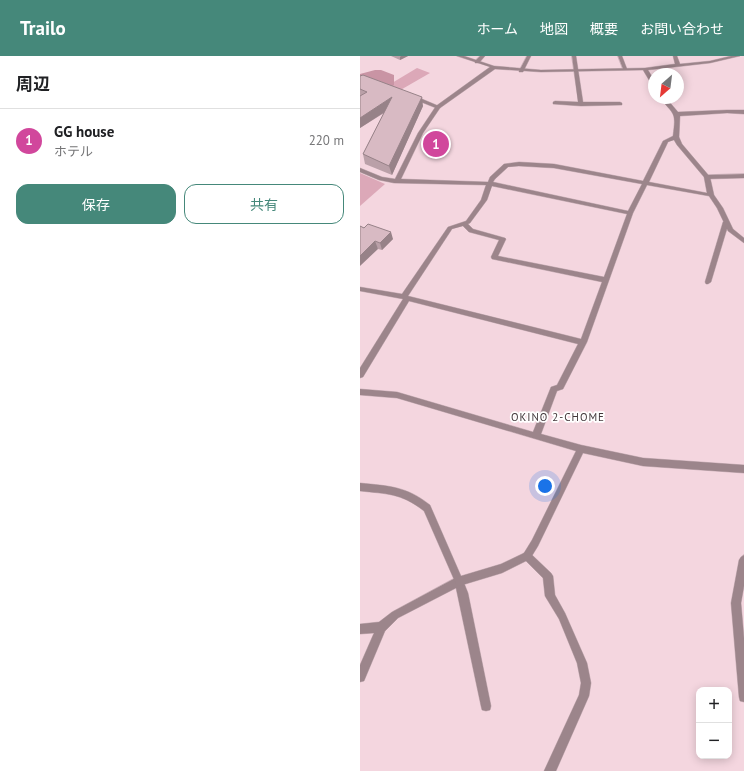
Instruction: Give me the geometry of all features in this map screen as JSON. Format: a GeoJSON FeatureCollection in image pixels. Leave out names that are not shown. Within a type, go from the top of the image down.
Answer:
{"type":"FeatureCollection","features":[{"type":"Feature","properties":{"kind":"street"},"geometry":{"type":"LineString","coordinates":[[458,56],[494,67],[521,71],[645,68],[678,65],[738,56]]}},
{"type":"Feature","properties":{"kind":"street"},"geometry":{"type":"LineString","coordinates":[[477,62],[483,56]]}},
{"type":"Feature","properties":{"kind":"street"},"geometry":{"type":"LineString","coordinates":[[521,71],[529,56]]}},
{"type":"Feature","properties":{"kind":"street"},"geometry":{"type":"LineString","coordinates":[[574,56],[581,104]]}},
{"type":"Feature","properties":{"kind":"street"},"geometry":{"type":"LineString","coordinates":[[620,56],[625,68]]}},
{"type":"Feature","properties":{"kind":"street"},"geometry":{"type":"LineString","coordinates":[[675,56],[678,65]]}},
{"type":"Feature","properties":{"kind":"street"},"geometry":{"type":"LineString","coordinates":[[398,180],[416,141],[431,115],[438,107],[494,67]]}},
{"type":"Feature","properties":{"kind":"street"},"geometry":{"type":"LineString","coordinates":[[645,68],[648,73]]}},
{"type":"Feature","properties":{"kind":"street"},"geometry":{"type":"LineString","coordinates":[[406,94],[438,107]]}},
{"type":"Feature","properties":{"kind":"street"},"geometry":{"type":"LineString","coordinates":[[555,103],[620,104]]}},
{"type":"Feature","properties":{"kind":"street"},"geometry":{"type":"LineString","coordinates":[[668,104],[677,114],[676,137],[679,144],[707,177],[711,195],[730,230],[744,241]]}},
{"type":"Feature","properties":{"kind":"street"},"geometry":{"type":"LineString","coordinates":[[677,114],[744,112]]}},
{"type":"Feature","properties":{"kind":"street"},"geometry":{"type":"LineString","coordinates":[[536,435],[554,389],[560,387],[583,342],[630,213],[644,182],[666,142],[676,137]]}},
{"type":"Feature","properties":{"kind":"street"},"geometry":{"type":"LineString","coordinates":[[360,375],[406,297],[450,228],[468,222],[484,200],[492,178],[506,165],[519,164],[554,166],[711,195]]}},
{"type":"Feature","properties":{"kind":"street"},"geometry":{"type":"LineString","coordinates":[[360,170],[381,179],[490,184],[630,213]]}},
{"type":"Feature","properties":{"kind":"street"},"geometry":{"type":"LineString","coordinates":[[707,177],[744,176]]}},
{"type":"Feature","properties":{"kind":"street"},"geometry":{"type":"LineString","coordinates":[[708,282],[726,222]]}},
{"type":"Feature","properties":{"kind":"street"},"geometry":{"type":"LineString","coordinates":[[464,223],[471,231],[503,239],[494,257],[606,280]]}},
{"type":"Feature","properties":{"kind":"street"},"geometry":{"type":"LineString","coordinates":[[360,289],[406,297],[583,342]]}},
{"type":"Feature","properties":{"kind":"street"},"geometry":{"type":"LineString","coordinates":[[360,392],[397,395],[581,449],[643,462],[744,469]]}},
{"type":"Feature","properties":{"kind":"street"},"geometry":{"type":"LineString","coordinates":[[360,677],[381,628],[395,615],[459,581],[502,568],[527,556],[535,543],[581,449]]}},
{"type":"Feature","properties":{"kind":"street"},"geometry":{"type":"LineString","coordinates":[[360,487],[397,491],[417,500],[428,508],[463,593],[486,706]]}},
{"type":"Feature","properties":{"kind":"street"},"geometry":{"type":"LineString","coordinates":[[527,556],[548,576],[550,596],[575,644],[582,663],[586,683],[584,696],[550,771]]}},
{"type":"Feature","properties":{"kind":"street"},"geometry":{"type":"LineString","coordinates":[[744,560],[736,603],[744,697]]}},
{"type":"Feature","properties":{"kind":"street"},"geometry":{"type":"LineString","coordinates":[[360,629],[381,628]]}},
{"type":"Feature","properties":{"kind":"shaded area"},"geometry":{"type":"Polygon","coordinates":[[[417,68],[430,73],[397,92],[362,101],[417,68]]]}},
{"type":"Feature","properties":{"kind":"shaded area"},"geometry":{"type":"Polygon","coordinates":[[[381,70],[394,75],[394,85],[373,98],[360,83],[360,74],[381,70]]]}},
{"type":"Feature","properties":{"kind":"shaded area"},"geometry":{"type":"Polygon","coordinates":[[[360,173],[385,184],[360,206],[360,173]]]}},
{"type":"Feature","properties":{"kind":"building"},"geometry":{"type":"Polygon","coordinates":[[[363,75],[422,97],[389,166],[363,154],[392,97],[360,118],[360,96],[367,92],[360,89],[360,76],[363,75]]]}},
{"type":"Feature","properties":{"kind":"building"},"geometry":{"type":"Polygon","coordinates":[[[368,224],[391,232],[380,243],[375,241],[360,256],[360,226],[364,228],[368,224]]]}},
{"type":"Feature","properties":{"kind":"place","name":"GG house"},"geometry":{"type":"Point","coordinates":[436,144]}},
{"type":"Feature","properties":{"kind":"district","name":"OKINO 2-CHOME"},"geometry":{"type":"Point","coordinates":[558,417]}}]}
